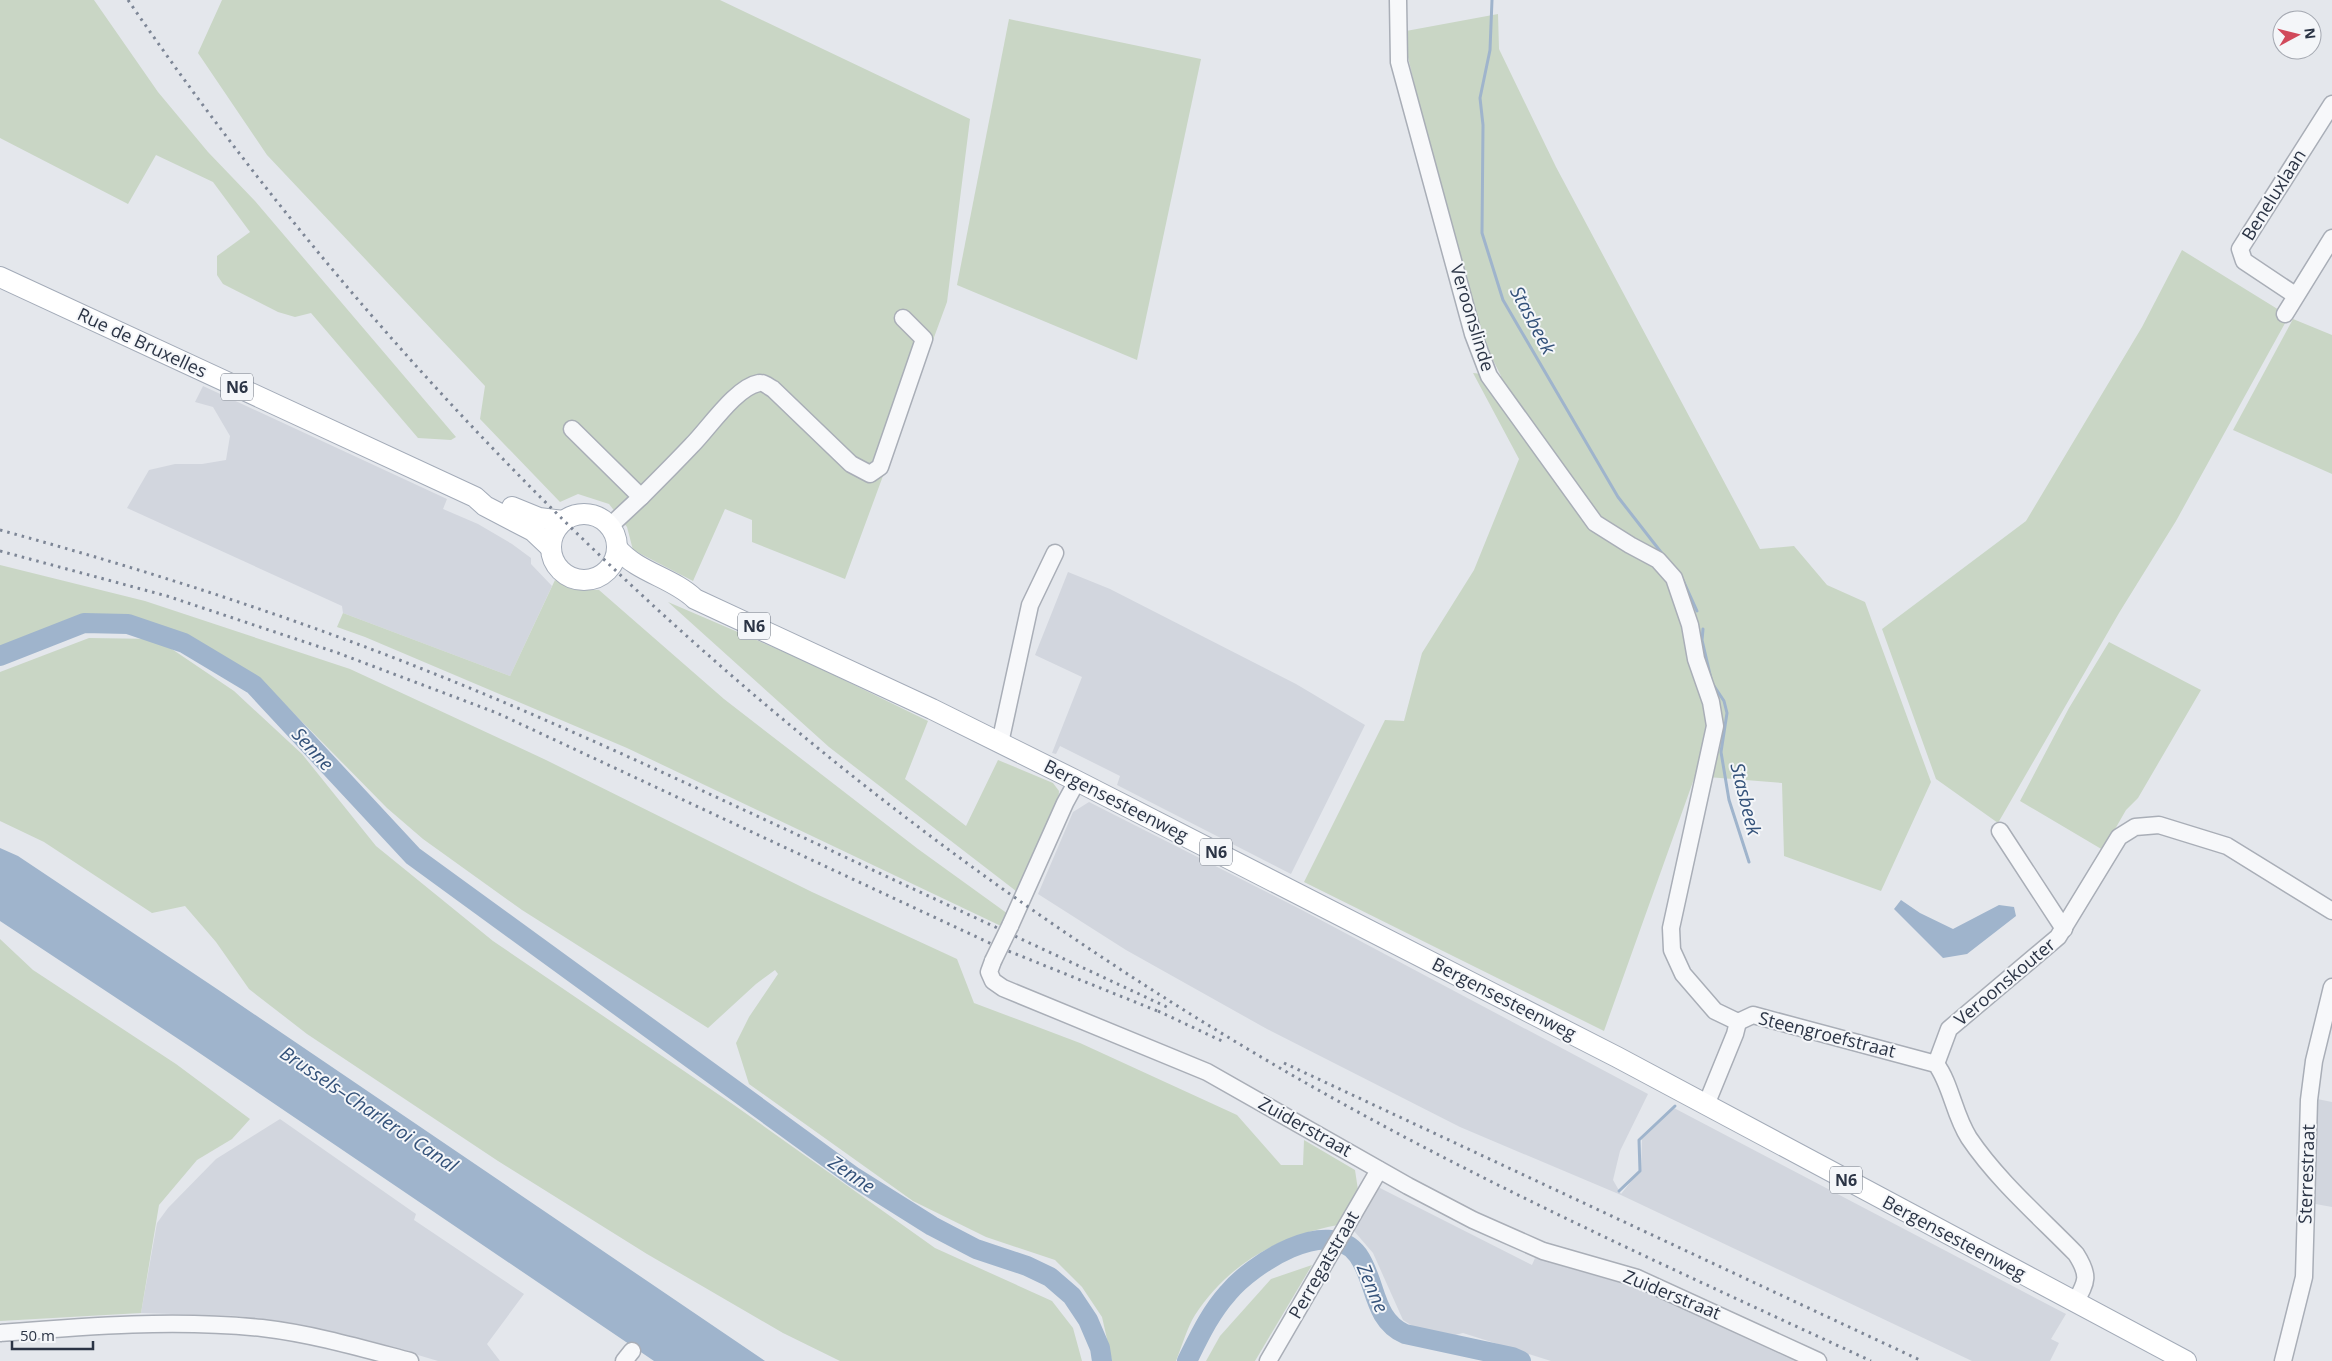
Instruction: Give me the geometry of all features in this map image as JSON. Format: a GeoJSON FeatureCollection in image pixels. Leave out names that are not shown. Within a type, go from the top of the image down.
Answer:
{"type":"FeatureCollection","features":[{"type":"Feature","properties":{"kind":"main road","name":"Rue de Bruxelles"},"geometry":{"type":"LineString","coordinates":[[0,277],[475,497],[485,506],[533,531],[551,548],[557,566],[572,578],[591,579],[608,570]]}},
{"type":"Feature","properties":{"kind":"main road","name":"Rue de Bruxelles"},"geometry":{"type":"LineString","coordinates":[[475,497],[489,496],[525,513],[563,521],[579,514],[588,514],[596,516],[610,526]]}},
{"type":"Feature","properties":{"kind":"main road"},"geometry":{"type":"LineString","coordinates":[[551,548],[552,538],[563,521]]}},
{"type":"Feature","properties":{"kind":"main road"},"geometry":{"type":"LineString","coordinates":[[608,570],[614,560],[617,548],[614,533],[610,526]]}},
{"type":"Feature","properties":{"kind":"main road","name":"N6"},"geometry":{"type":"LineString","coordinates":[[617,548],[635,565],[685,589],[695,599]]}},
{"type":"Feature","properties":{"kind":"main road","name":"N6"},"geometry":{"type":"LineString","coordinates":[[608,570],[631,576],[680,598],[695,599]]}},
{"type":"Feature","properties":{"kind":"main road","name":"Bergensesteenweg"},"geometry":{"type":"LineString","coordinates":[[695,599],[813,653],[1077,781],[1706,1105],[2186,1361]]}},
{"type":"Feature","properties":{"kind":"street","name":"Veroonslinde"},"geometry":{"type":"LineString","coordinates":[[1398,0],[1399,62],[1473,334],[1488,376],[1595,523],[1658,560],[1674,578],[1690,625]]}},
{"type":"Feature","properties":{"kind":"street","name":"Beneluxlaan"},"geometry":{"type":"LineString","coordinates":[[2295,295],[2244,261],[2240,249],[2332,104]]}},
{"type":"Feature","properties":{"kind":"street"},"geometry":{"type":"LineString","coordinates":[[2285,314],[2332,238]]}},
{"type":"Feature","properties":{"kind":"street"},"geometry":{"type":"LineString","coordinates":[[610,526],[694,444],[724,408],[746,388],[758,383],[763,383],[773,389],[851,464],[870,474],[880,467],[924,339],[903,318]]}},
{"type":"Feature","properties":{"kind":"street"},"geometry":{"type":"LineString","coordinates":[[572,429],[641,497]]}},
{"type":"Feature","properties":{"kind":"street"},"geometry":{"type":"LineString","coordinates":[[1000,743],[1030,605],[1055,552]]}},
{"type":"Feature","properties":{"kind":"street","name":"Steengroefstraat"},"geometry":{"type":"LineString","coordinates":[[1690,625],[1696,659],[1711,702],[1714,726],[1672,928],[1671,946],[1683,974],[1716,1012],[1738,1022],[1753,1015],[1936,1064]]}},
{"type":"Feature","properties":{"kind":"street","name":"Zuiderstraat"},"geometry":{"type":"LineString","coordinates":[[1077,781],[1065,803],[993,961],[989,972],[993,981],[1004,988],[1207,1072],[1379,1170],[1474,1220],[1543,1251],[1637,1278],[1818,1361]]}},
{"type":"Feature","properties":{"kind":"street","name":"Veroonskouter"},"geometry":{"type":"LineString","coordinates":[[1936,1064],[1949,1029],[2058,937],[2119,837],[2135,827],[2159,825],[2227,846],[2332,911]]}},
{"type":"Feature","properties":{"kind":"street","name":"Veroonskouter"},"geometry":{"type":"LineString","coordinates":[[2000,831],[2064,929]]}},
{"type":"Feature","properties":{"kind":"street","name":"Sterrestraat"},"geometry":{"type":"LineString","coordinates":[[2283,1361],[2304,1277],[2309,1100],[2314,1061],[2332,986]]}},
{"type":"Feature","properties":{"kind":"street"},"geometry":{"type":"LineString","coordinates":[[1706,1105],[1735,1034],[1738,1022]]}},
{"type":"Feature","properties":{"kind":"street"},"geometry":{"type":"LineString","coordinates":[[1936,1064],[1942,1072],[1960,1122],[1970,1138],[1998,1174],[2076,1254],[2084,1266],[2085,1282],[2075,1303]]}},
{"type":"Feature","properties":{"kind":"street","name":"Perregatstraat"},"geometry":{"type":"LineString","coordinates":[[1268,1361],[1379,1170]]}},
{"type":"Feature","properties":{"kind":"street"},"geometry":{"type":"LineString","coordinates":[[0,1333],[116,1324],[196,1323],[263,1328],[312,1336],[410,1361]]}},
{"type":"Feature","properties":{"kind":"shaded area"},"geometry":{"type":"Polygon","coordinates":[[[203,386],[447,499],[443,509],[478,524],[512,544],[531,558],[531,564],[552,586],[510,676],[343,613],[342,606],[127,508],[149,470],[175,464],[202,464],[226,460],[230,436],[213,407],[195,402],[203,386]]]}},
{"type":"Feature","properties":{"kind":"shaded area"},"geometry":{"type":"Polygon","coordinates":[[[1068,572],[1110,589],[1296,684],[1365,725],[1291,874],[1117,785],[1120,776],[1060,746],[1056,754],[1052,753],[1082,677],[1035,655],[1068,572]]]}},
{"type":"Feature","properties":{"kind":"shaded area"},"geometry":{"type":"Polygon","coordinates":[[[1089,802],[1300,909],[1648,1094],[1620,1151],[1613,1180],[1621,1194],[1641,1169],[1642,1139],[1674,1108],[2066,1314],[2051,1339],[2059,1343],[2050,1361],[1972,1361],[1621,1195],[1460,1127],[1267,1029],[1126,950],[1038,894],[1073,812],[1089,802]]]}},
{"type":"Feature","properties":{"kind":"shaded area"},"geometry":{"type":"Polygon","coordinates":[[[2312,1098],[2332,1102],[2332,1207],[2310,1203],[2312,1098]]]}},
{"type":"Feature","properties":{"kind":"shaded area"},"geometry":{"type":"Polygon","coordinates":[[[280,1119],[416,1214],[414,1220],[524,1294],[487,1344],[500,1361],[438,1361],[371,1341],[287,1322],[238,1316],[141,1313],[157,1223],[168,1208],[216,1159],[280,1119]]]}},
{"type":"Feature","properties":{"kind":"shaded area"},"geometry":{"type":"Polygon","coordinates":[[[1378,1187],[1532,1265],[1535,1258],[1638,1288],[1798,1361],[1551,1361],[1463,1333],[1455,1335],[1414,1327],[1403,1320],[1373,1253],[1354,1231],[1378,1187]]]}},
{"type":"Feature","properties":{"kind":"green space"},"geometry":{"type":"Polygon","coordinates":[[[0,0],[94,0],[158,92],[208,152],[255,201],[456,437],[451,440],[418,438],[311,313],[295,317],[278,312],[223,284],[217,275],[217,256],[250,232],[213,182],[156,155],[128,204],[0,138],[0,0]]]}},
{"type":"Feature","properties":{"kind":"green space"},"geometry":{"type":"Polygon","coordinates":[[[222,0],[720,0],[970,119],[947,302],[845,579],[752,542],[752,520],[725,509],[693,581],[633,550],[627,527],[609,504],[578,494],[560,502],[480,419],[485,386],[267,155],[198,53],[222,0]]]}},
{"type":"Feature","properties":{"kind":"green space"},"geometry":{"type":"Polygon","coordinates":[[[1498,14],[1499,49],[1556,167],[1760,549],[1794,546],[1827,585],[1865,602],[1931,782],[1881,891],[1784,856],[1782,783],[1695,776],[1604,1031],[1304,882],[1385,720],[1404,721],[1422,653],[1474,570],[1519,459],[1473,373],[1501,376],[1479,332],[1432,158],[1407,53],[1406,31],[1498,14]]]}},
{"type":"Feature","properties":{"kind":"green space"},"geometry":{"type":"Polygon","coordinates":[[[1009,19],[1201,59],[1137,360],[957,285],[1009,19]]]}},
{"type":"Feature","properties":{"kind":"green space"},"geometry":{"type":"Polygon","coordinates":[[[2182,250],[2289,316],[2176,521],[2119,613],[1998,823],[1936,779],[1882,629],[2026,521],[2142,327],[2182,250]]]}},
{"type":"Feature","properties":{"kind":"green space"},"geometry":{"type":"Polygon","coordinates":[[[2293,319],[2332,335],[2332,474],[2233,430],[2293,319]]]}},
{"type":"Feature","properties":{"kind":"green space"},"geometry":{"type":"Polygon","coordinates":[[[0,565],[145,601],[350,669],[546,760],[812,892],[957,959],[974,1003],[1080,1043],[1237,1115],[1281,1165],[1303,1165],[1304,1140],[1355,1170],[1358,1190],[1338,1225],[1296,1236],[1276,1245],[1257,1255],[1223,1281],[1195,1315],[1176,1361],[1112,1361],[1102,1317],[1082,1287],[1055,1260],[986,1237],[913,1201],[749,1084],[736,1043],[749,1017],[778,974],[775,970],[756,984],[708,1028],[522,910],[423,839],[387,808],[262,681],[189,640],[121,614],[82,616],[0,646],[0,565]]]}},
{"type":"Feature","properties":{"kind":"green space"},"geometry":{"type":"Polygon","coordinates":[[[555,580],[571,589],[599,590],[724,699],[918,849],[1008,914],[1001,926],[627,748],[365,637],[337,627],[343,613],[510,676],[555,580]]]}},
{"type":"Feature","properties":{"kind":"green space"},"geometry":{"type":"Polygon","coordinates":[[[668,602],[803,660],[928,721],[905,779],[966,826],[998,760],[1053,783],[1059,791],[1058,805],[1016,891],[829,747],[668,602]]]}},
{"type":"Feature","properties":{"kind":"green space"},"geometry":{"type":"Polygon","coordinates":[[[89,638],[157,639],[234,691],[302,754],[376,846],[493,941],[734,1105],[935,1248],[1052,1301],[1073,1328],[1082,1361],[840,1361],[783,1333],[647,1254],[498,1161],[307,1034],[249,989],[216,942],[185,906],[152,913],[44,842],[0,821],[0,672],[89,638]]]}},
{"type":"Feature","properties":{"kind":"green space"},"geometry":{"type":"Polygon","coordinates":[[[2109,642],[2201,690],[2138,798],[2126,810],[2103,850],[2020,801],[2069,708],[2109,642]]]}},
{"type":"Feature","properties":{"kind":"green space"},"geometry":{"type":"Polygon","coordinates":[[[0,939],[33,970],[176,1064],[250,1119],[232,1139],[197,1160],[159,1205],[141,1313],[0,1321],[0,939]]]}},
{"type":"Feature","properties":{"kind":"green space"},"geometry":{"type":"Polygon","coordinates":[[[1312,1265],[1255,1361],[1206,1361],[1220,1336],[1271,1279],[1312,1265]]]}},
{"type":"Feature","properties":{"kind":"water","name":"Brussels–Charleroi Canal"},"geometry":{"type":"Polygon","coordinates":[[[0,848],[18,856],[223,993],[765,1361],[654,1361],[192,1048],[0,921],[0,848]]]}},
{"type":"Feature","properties":{"kind":"water"},"geometry":{"type":"Polygon","coordinates":[[[1901,900],[1920,913],[1953,929],[1999,905],[2014,907],[2016,916],[1967,954],[1943,958],[1894,909],[1901,900]]]}},
{"type":"Feature","properties":{"kind":"waterway","name":"Stasbeek"},"geometry":{"type":"LineString","coordinates":[[1492,0],[1490,50],[1480,98],[1483,125],[1482,233],[1503,300],[1618,497],[1664,556]]}},
{"type":"Feature","properties":{"kind":"waterway","name":"Stasbeek"},"geometry":{"type":"LineString","coordinates":[[1683,580],[1697,611]]}},
{"type":"Feature","properties":{"kind":"waterway","name":"Senne"},"geometry":{"type":"LineString","coordinates":[[0,656],[84,623],[128,624],[184,643],[254,685],[413,856],[854,1177],[932,1226],[976,1249],[1027,1266],[1050,1277],[1072,1296],[1088,1320],[1100,1348],[1102,1361]]}},
{"type":"Feature","properties":{"kind":"waterway","name":"Stasbeek"},"geometry":{"type":"LineString","coordinates":[[1703,629],[1702,640],[1712,683],[1724,701],[1727,713],[1721,752],[1729,800],[1749,862]]}},
{"type":"Feature","properties":{"kind":"waterway","name":"Stasbeek"},"geometry":{"type":"LineString","coordinates":[[1619,1191],[1640,1171],[1639,1140],[1675,1106]]}},
{"type":"Feature","properties":{"kind":"waterway","name":"Zenne"},"geometry":{"type":"LineString","coordinates":[[1187,1361],[1205,1325],[1216,1309],[1228,1293],[1254,1269],[1290,1248],[1310,1242],[1328,1240],[1345,1244],[1358,1255],[1386,1319],[1405,1334],[1512,1357],[1521,1361]]}},
{"type":"Feature","properties":{"kind":"railway"},"geometry":{"type":"LineString","coordinates":[[128,0],[242,156],[364,306],[493,449],[630,584],[775,712],[925,832],[1083,944],[1246,1048],[1322,1092],[1398,1134],[1554,1213],[1871,1361]]}},
{"type":"Feature","properties":{"kind":"railway"},"geometry":{"type":"LineString","coordinates":[[0,530],[110,561],[274,614],[382,653],[483,693],[672,777],[1171,1009]]}},
{"type":"Feature","properties":{"kind":"railway"},"geometry":{"type":"LineString","coordinates":[[0,551],[167,596],[338,653],[497,713],[996,946],[1160,1012]]}},
{"type":"Feature","properties":{"kind":"railway"},"geometry":{"type":"LineString","coordinates":[[1158,1011],[1224,1042]]}},
{"type":"Feature","properties":{"kind":"railway"},"geometry":{"type":"LineString","coordinates":[[1284,1063],[1922,1361]]}}]}
